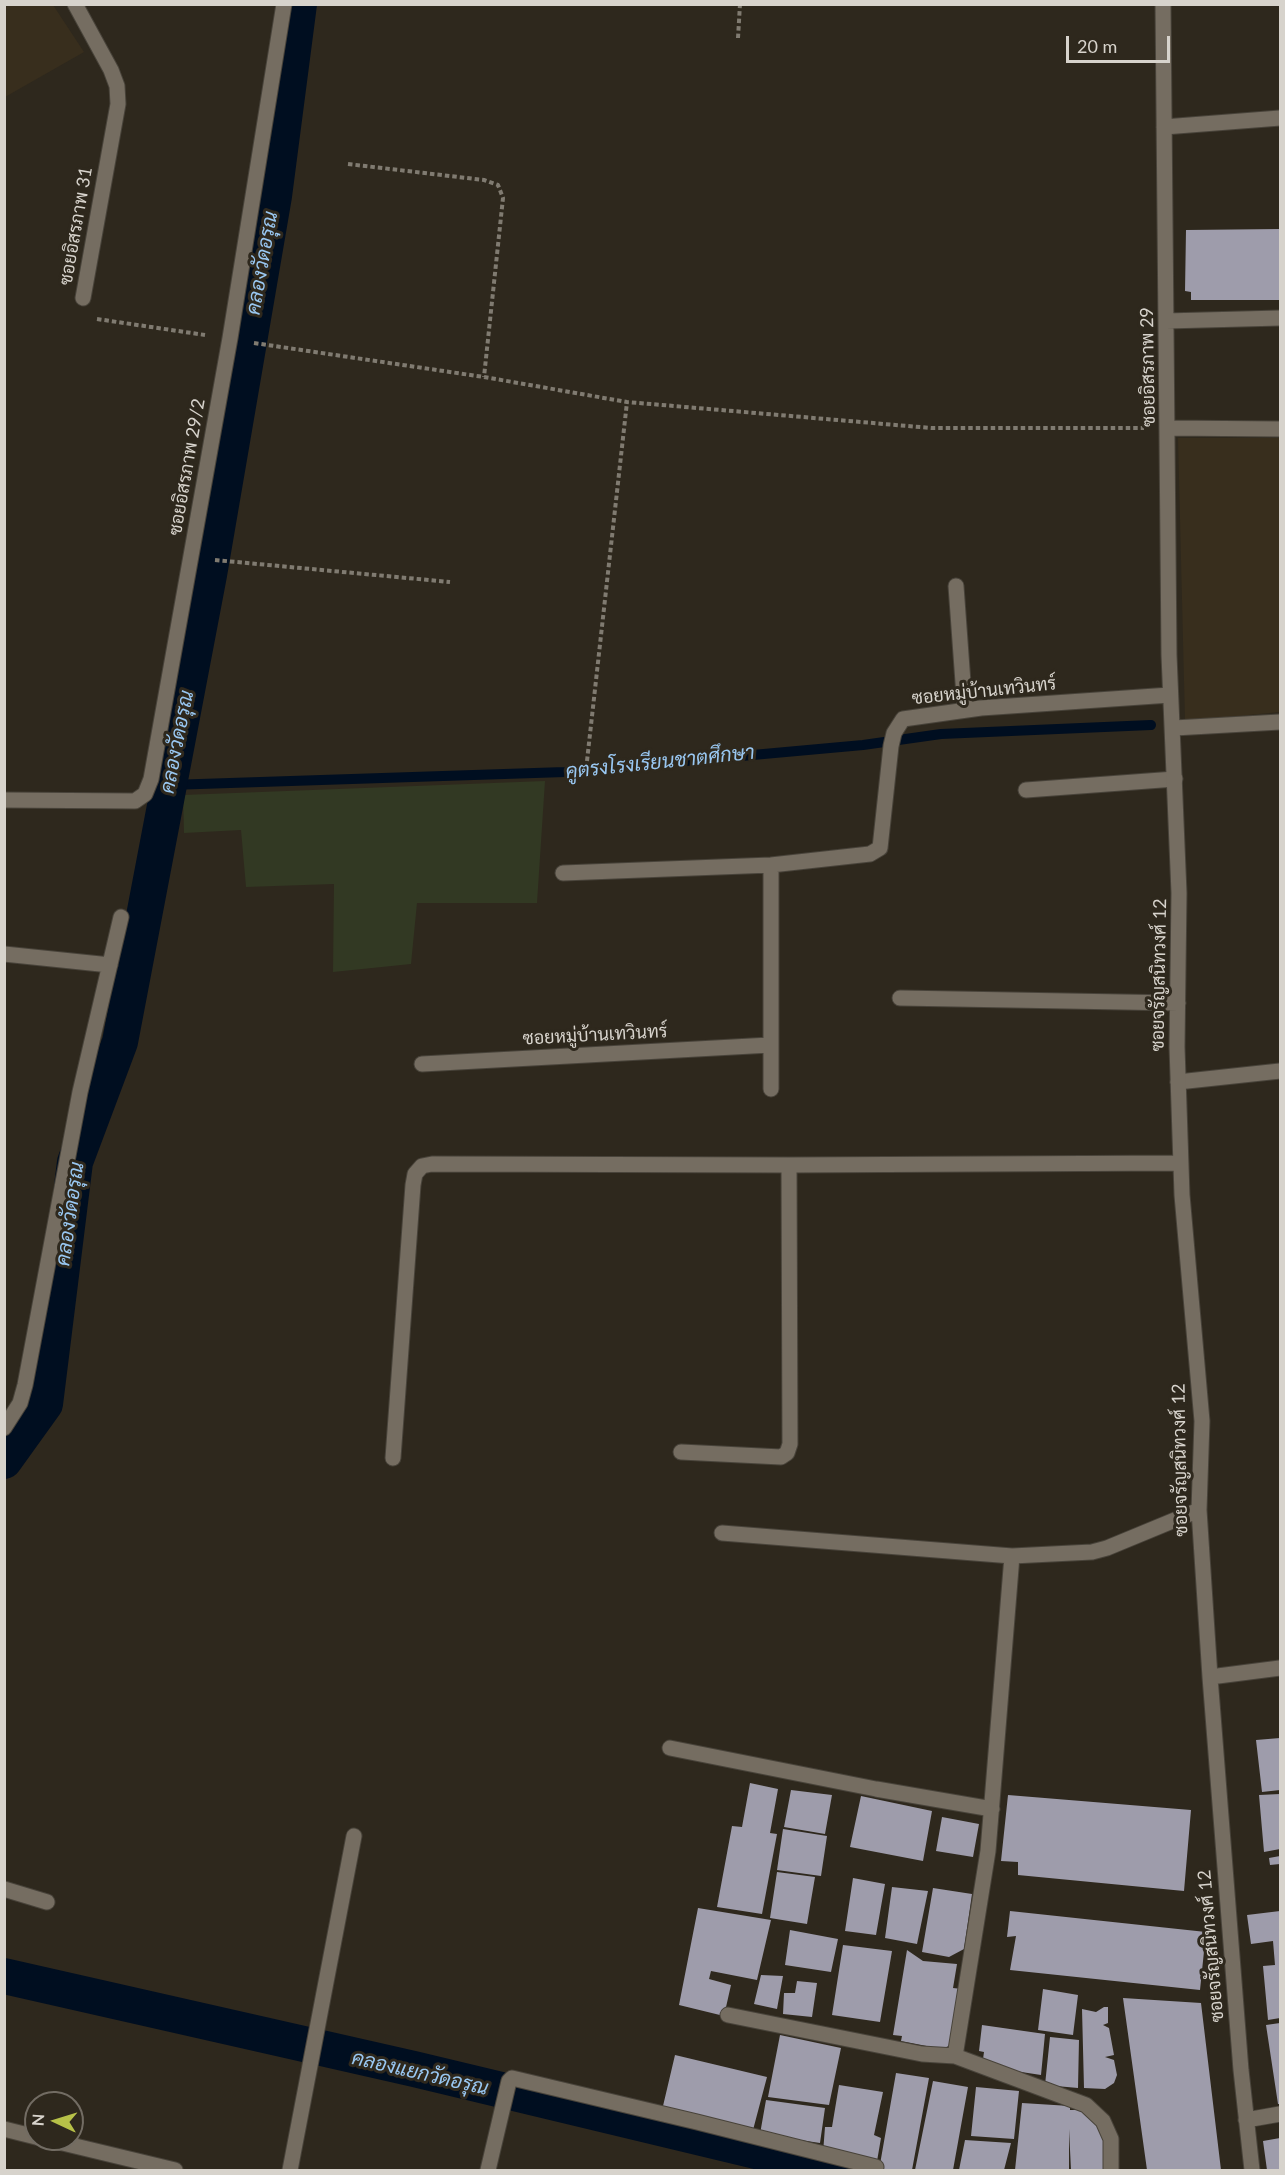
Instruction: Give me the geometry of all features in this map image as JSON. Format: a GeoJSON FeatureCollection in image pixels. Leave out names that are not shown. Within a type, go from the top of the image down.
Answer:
{"type":"FeatureCollection","features":[{"type":"Feature","properties":{"kind":"street","name":"ซอยอิสรภาพ 31"},"geometry":{"type":"LineString","coordinates":[[75,4],[111,70],[117,86],[118,104],[83,298]]}},
{"type":"Feature","properties":{"kind":"street","name":"ซอยอิสรภาพ 29/2"},"geometry":{"type":"LineString","coordinates":[[4,800],[135,801],[145,794],[151,779],[230,338],[284,4]]}},
{"type":"Feature","properties":{"kind":"street","name":"ซอยอิสรภาพ 29"},"geometry":{"type":"LineString","coordinates":[[1163,4],[1170,695],[1174,728]]}},
{"type":"Feature","properties":{"kind":"street"},"geometry":{"type":"LineString","coordinates":[[1164,127],[1281,118]]}},
{"type":"Feature","properties":{"kind":"street"},"geometry":{"type":"LineString","coordinates":[[1166,321],[1281,318]]}},
{"type":"Feature","properties":{"kind":"street"},"geometry":{"type":"LineString","coordinates":[[1168,428],[1281,429]]}},
{"type":"Feature","properties":{"kind":"street"},"geometry":{"type":"LineString","coordinates":[[956,586],[965,710]]}},
{"type":"Feature","properties":{"kind":"street","name":"ซอยหมู่บ้านเทวินทร์"},"geometry":{"type":"LineString","coordinates":[[563,873],[771,865],[870,854],[880,848],[893,739],[903,719],[965,710],[1170,695]]}},
{"type":"Feature","properties":{"kind":"street"},"geometry":{"type":"LineString","coordinates":[[1174,728],[1281,722]]}},
{"type":"Feature","properties":{"kind":"street","name":"ซอยจรัญสนิทวงศ์ 12"},"geometry":{"type":"LineString","coordinates":[[1174,728],[1179,893],[1178,1082],[1182,1195],[1202,1421],[1199,1510],[1210,1677],[1252,2170]]}},
{"type":"Feature","properties":{"kind":"street"},"geometry":{"type":"LineString","coordinates":[[1026,790],[1175,779]]}},
{"type":"Feature","properties":{"kind":"street"},"geometry":{"type":"LineString","coordinates":[[771,865],[771,1089]]}},
{"type":"Feature","properties":{"kind":"street"},"geometry":{"type":"LineString","coordinates":[[4,1428],[20,1403],[25,1385],[80,1092],[121,917]]}},
{"type":"Feature","properties":{"kind":"street"},"geometry":{"type":"LineString","coordinates":[[4,954],[110,965]]}},
{"type":"Feature","properties":{"kind":"street"},"geometry":{"type":"LineString","coordinates":[[900,998],[1178,1003]]}},
{"type":"Feature","properties":{"kind":"street","name":"ซอยหมู่บ้านเทวินทร์"},"geometry":{"type":"LineString","coordinates":[[422,1064],[770,1045]]}},
{"type":"Feature","properties":{"kind":"street"},"geometry":{"type":"LineString","coordinates":[[1178,1082],[1281,1071]]}},
{"type":"Feature","properties":{"kind":"street"},"geometry":{"type":"LineString","coordinates":[[393,1458],[413,1185],[415,1174],[422,1166],[432,1164],[1181,1163]]}},
{"type":"Feature","properties":{"kind":"street"},"geometry":{"type":"LineString","coordinates":[[681,1452],[781,1457],[788,1453],[790,1444],[789,1165]]}},
{"type":"Feature","properties":{"kind":"street"},"geometry":{"type":"LineString","coordinates":[[722,1533],[1012,1556],[1092,1552],[1199,1510]]}},
{"type":"Feature","properties":{"kind":"street"},"geometry":{"type":"LineString","coordinates":[[955,2056],[988,1851],[1012,1556]]}},
{"type":"Feature","properties":{"kind":"street"},"geometry":{"type":"LineString","coordinates":[[1210,1677],[1281,1668]]}},
{"type":"Feature","properties":{"kind":"street"},"geometry":{"type":"LineString","coordinates":[[670,1748],[876,1789],[992,1809]]}},
{"type":"Feature","properties":{"kind":"street"},"geometry":{"type":"LineString","coordinates":[[290,2170],[354,1836]]}},
{"type":"Feature","properties":{"kind":"street"},"geometry":{"type":"LineString","coordinates":[[4,1889],[47,1902]]}},
{"type":"Feature","properties":{"kind":"street"},"geometry":{"type":"LineString","coordinates":[[728,2015],[922,2054],[955,2056],[1086,2105],[1103,2121],[1111,2139],[1111,2170]]}},
{"type":"Feature","properties":{"kind":"street"},"geometry":{"type":"LineString","coordinates":[[488,2170],[509,2081],[512,2078],[876,2167]]}},
{"type":"Feature","properties":{"kind":"street"},"geometry":{"type":"LineString","coordinates":[[1246,2120],[1281,2114]]}},
{"type":"Feature","properties":{"kind":"street"},"geometry":{"type":"LineString","coordinates":[[4,2129],[24,2134]]}},
{"type":"Feature","properties":{"kind":"street"},"geometry":{"type":"LineString","coordinates":[[84,2148],[175,2170]]}},
{"type":"Feature","properties":{"kind":"path"},"geometry":{"type":"LineString","coordinates":[[738,38],[740,4]]}},
{"type":"Feature","properties":{"kind":"path"},"geometry":{"type":"LineString","coordinates":[[348,164],[484,180],[498,185],[503,198],[484,377]]}},
{"type":"Feature","properties":{"kind":"path","name":"ซอยอิสรภาพ 31"},"geometry":{"type":"LineString","coordinates":[[83,298],[84,311],[92,318],[230,338]]}},
{"type":"Feature","properties":{"kind":"path"},"geometry":{"type":"LineString","coordinates":[[278,348],[484,377],[627,402],[931,428],[1168,428]]}},
{"type":"Feature","properties":{"kind":"path"},"geometry":{"type":"LineString","coordinates":[[586,761],[627,402]]}},
{"type":"Feature","properties":{"kind":"path"},"geometry":{"type":"LineString","coordinates":[[223,560],[450,582]]}},
{"type":"Feature","properties":{"kind":"shaded area"},"geometry":{"type":"Polygon","coordinates":[[[5,4],[53,5],[84,52],[5,97],[5,4]]]}},
{"type":"Feature","properties":{"kind":"shaded area"},"geometry":{"type":"Polygon","coordinates":[[[1178,438],[1280,438],[1280,712],[1185,721],[1178,438]]]}},
{"type":"Feature","properties":{"kind":"green space"},"geometry":{"type":"Polygon","coordinates":[[[545,781],[537,903],[417,903],[411,964],[333,972],[334,884],[246,887],[241,830],[184,833],[183,795],[545,781]]]}},
{"type":"Feature","properties":{"kind":"building"},"geometry":{"type":"Polygon","coordinates":[[[1280,229],[1280,300],[1191,300],[1191,292],[1185,291],[1186,230],[1280,229]]]}},
{"type":"Feature","properties":{"kind":"building"},"geometry":{"type":"Polygon","coordinates":[[[1280,1738],[1280,1790],[1262,1792],[1256,1740],[1280,1738]]]}},
{"type":"Feature","properties":{"kind":"building"},"geometry":{"type":"Polygon","coordinates":[[[750,1783],[778,1789],[770,1833],[777,1834],[762,1914],[717,1907],[732,1826],[742,1827],[750,1783]]]}},
{"type":"Feature","properties":{"kind":"building"},"geometry":{"type":"Polygon","coordinates":[[[791,1790],[832,1795],[825,1834],[784,1827],[791,1790]]]}},
{"type":"Feature","properties":{"kind":"building"},"geometry":{"type":"Polygon","coordinates":[[[1280,1794],[1280,1849],[1264,1852],[1259,1795],[1280,1794]]]}},
{"type":"Feature","properties":{"kind":"building"},"geometry":{"type":"Polygon","coordinates":[[[1008,1795],[1191,1810],[1184,1891],[1018,1875],[1018,1862],[1001,1861],[1008,1795]]]}},
{"type":"Feature","properties":{"kind":"building"},"geometry":{"type":"Polygon","coordinates":[[[861,1796],[932,1811],[923,1861],[850,1847],[861,1796]]]}},
{"type":"Feature","properties":{"kind":"building"},"geometry":{"type":"Polygon","coordinates":[[[942,1817],[979,1824],[973,1857],[936,1851],[942,1817]]]}},
{"type":"Feature","properties":{"kind":"building"},"geometry":{"type":"Polygon","coordinates":[[[783,1829],[827,1836],[821,1876],[777,1870],[783,1829]]]}},
{"type":"Feature","properties":{"kind":"building"},"geometry":{"type":"Polygon","coordinates":[[[1280,1856],[1280,1864],[1270,1865],[1269,1858],[1280,1856]]]}},
{"type":"Feature","properties":{"kind":"building"},"geometry":{"type":"Polygon","coordinates":[[[777,1872],[815,1877],[807,1924],[770,1918],[777,1872]]]}},
{"type":"Feature","properties":{"kind":"building"},"geometry":{"type":"Polygon","coordinates":[[[853,1878],[885,1884],[876,1935],[845,1931],[853,1878]]]}},
{"type":"Feature","properties":{"kind":"building"},"geometry":{"type":"Polygon","coordinates":[[[892,1887],[928,1891],[917,1944],[885,1938],[892,1887]]]}},
{"type":"Feature","properties":{"kind":"building"},"geometry":{"type":"Polygon","coordinates":[[[933,1888],[972,1894],[964,1949],[949,1957],[922,1952],[933,1888]]]}},
{"type":"Feature","properties":{"kind":"building"},"geometry":{"type":"Polygon","coordinates":[[[698,1908],[771,1920],[757,1980],[711,1971],[709,1979],[731,1985],[724,2016],[679,2005],[698,1908]]]}},
{"type":"Feature","properties":{"kind":"building"},"geometry":{"type":"Polygon","coordinates":[[[1010,1911],[1206,1932],[1200,1990],[1010,1970],[1016,1936],[1007,1937],[1010,1911]]]}},
{"type":"Feature","properties":{"kind":"building"},"geometry":{"type":"Polygon","coordinates":[[[1280,1911],[1280,2018],[1268,2020],[1263,1966],[1275,1965],[1273,1941],[1251,1944],[1247,1915],[1280,1911]]]}},
{"type":"Feature","properties":{"kind":"building"},"geometry":{"type":"Polygon","coordinates":[[[790,1930],[838,1939],[831,1972],[785,1965],[790,1930]]]}},
{"type":"Feature","properties":{"kind":"building"},"geometry":{"type":"Polygon","coordinates":[[[843,1945],[892,1951],[880,2022],[832,2015],[843,1945]]]}},
{"type":"Feature","properties":{"kind":"building"},"geometry":{"type":"Polygon","coordinates":[[[907,1950],[923,1961],[957,1964],[953,1988],[962,1989],[953,2044],[942,2049],[901,2041],[902,2036],[893,2035],[907,1950]]]}},
{"type":"Feature","properties":{"kind":"building"},"geometry":{"type":"Polygon","coordinates":[[[761,1975],[783,1976],[777,2009],[754,2004],[761,1975]]]}},
{"type":"Feature","properties":{"kind":"building"},"geometry":{"type":"Polygon","coordinates":[[[797,1981],[817,1983],[812,2017],[783,2014],[784,1993],[795,1993],[797,1981]]]}},
{"type":"Feature","properties":{"kind":"building"},"geometry":{"type":"Polygon","coordinates":[[[1043,1989],[1078,1995],[1073,2035],[1038,2030],[1043,1989]]]}},
{"type":"Feature","properties":{"kind":"building"},"geometry":{"type":"Polygon","coordinates":[[[1123,1998],[1201,2003],[1221,2170],[1147,2170],[1123,1998]]]}},
{"type":"Feature","properties":{"kind":"building"},"geometry":{"type":"Polygon","coordinates":[[[1108,2007],[1108,2023],[1103,2025],[1109,2028],[1114,2055],[1105,2057],[1114,2060],[1117,2075],[1114,2083],[1105,2089],[1084,2088],[1082,2009],[1096,2012],[1108,2007]]]}},
{"type":"Feature","properties":{"kind":"building"},"geometry":{"type":"Polygon","coordinates":[[[1280,2023],[1280,2104],[1278,2104],[1266,2025],[1280,2023]]]}},
{"type":"Feature","properties":{"kind":"building"},"geometry":{"type":"Polygon","coordinates":[[[982,2025],[1045,2034],[1041,2075],[982,2066],[984,2052],[979,2051],[982,2025]]]}},
{"type":"Feature","properties":{"kind":"building"},"geometry":{"type":"Polygon","coordinates":[[[780,2035],[841,2048],[829,2105],[768,2097],[780,2035]]]}},
{"type":"Feature","properties":{"kind":"building"},"geometry":{"type":"Polygon","coordinates":[[[1050,2037],[1079,2040],[1078,2088],[1045,2085],[1050,2037]]]}},
{"type":"Feature","properties":{"kind":"building"},"geometry":{"type":"Polygon","coordinates":[[[675,2055],[767,2077],[753,2130],[663,2106],[675,2055]]]}},
{"type":"Feature","properties":{"kind":"building"},"geometry":{"type":"Polygon","coordinates":[[[896,2073],[929,2078],[912,2170],[879,2170],[896,2073]]]}},
{"type":"Feature","properties":{"kind":"building"},"geometry":{"type":"Polygon","coordinates":[[[933,2081],[968,2087],[953,2170],[915,2170],[933,2081]]]}},
{"type":"Feature","properties":{"kind":"building"},"geometry":{"type":"Polygon","coordinates":[[[839,2085],[883,2092],[874,2135],[881,2138],[876,2167],[823,2153],[825,2127],[832,2127],[839,2085]]]}},
{"type":"Feature","properties":{"kind":"building"},"geometry":{"type":"Polygon","coordinates":[[[976,2087],[1019,2091],[1014,2139],[971,2136],[976,2087]]]}},
{"type":"Feature","properties":{"kind":"building"},"geometry":{"type":"Polygon","coordinates":[[[766,2100],[825,2108],[820,2143],[760,2134],[766,2100]]]}},
{"type":"Feature","properties":{"kind":"building"},"geometry":{"type":"Polygon","coordinates":[[[1022,2103],[1070,2106],[1070,2110],[1086,2110],[1102,2120],[1110,2170],[1071,2170],[1069,2129],[1069,2170],[1015,2170],[1022,2103]]]}},
{"type":"Feature","properties":{"kind":"building"},"geometry":{"type":"Polygon","coordinates":[[[1280,2138],[1280,2170],[1267,2170],[1263,2141],[1280,2138]]]}},
{"type":"Feature","properties":{"kind":"building"},"geometry":{"type":"Polygon","coordinates":[[[965,2140],[1011,2143],[1004,2170],[959,2170],[965,2140]]]}},
{"type":"Feature","properties":{"kind":"waterway","name":"คลองวัดอรุณ"},"geometry":{"type":"LineString","coordinates":[[4,1461],[45,1404],[75,1162],[120,1042],[209,575],[274,196],[299,4]]}},
{"type":"Feature","properties":{"kind":"waterway","name":"คูตรงโรงเรียนชาตศึกษา"},"geometry":{"type":"LineString","coordinates":[[169,785],[565,772],[863,745],[941,734],[1151,725]]}},
{"type":"Feature","properties":{"kind":"waterway","name":"คลองแยกวัดอรุณ"},"geometry":{"type":"LineString","coordinates":[[4,1976],[414,2069],[835,2170]]}}]}
